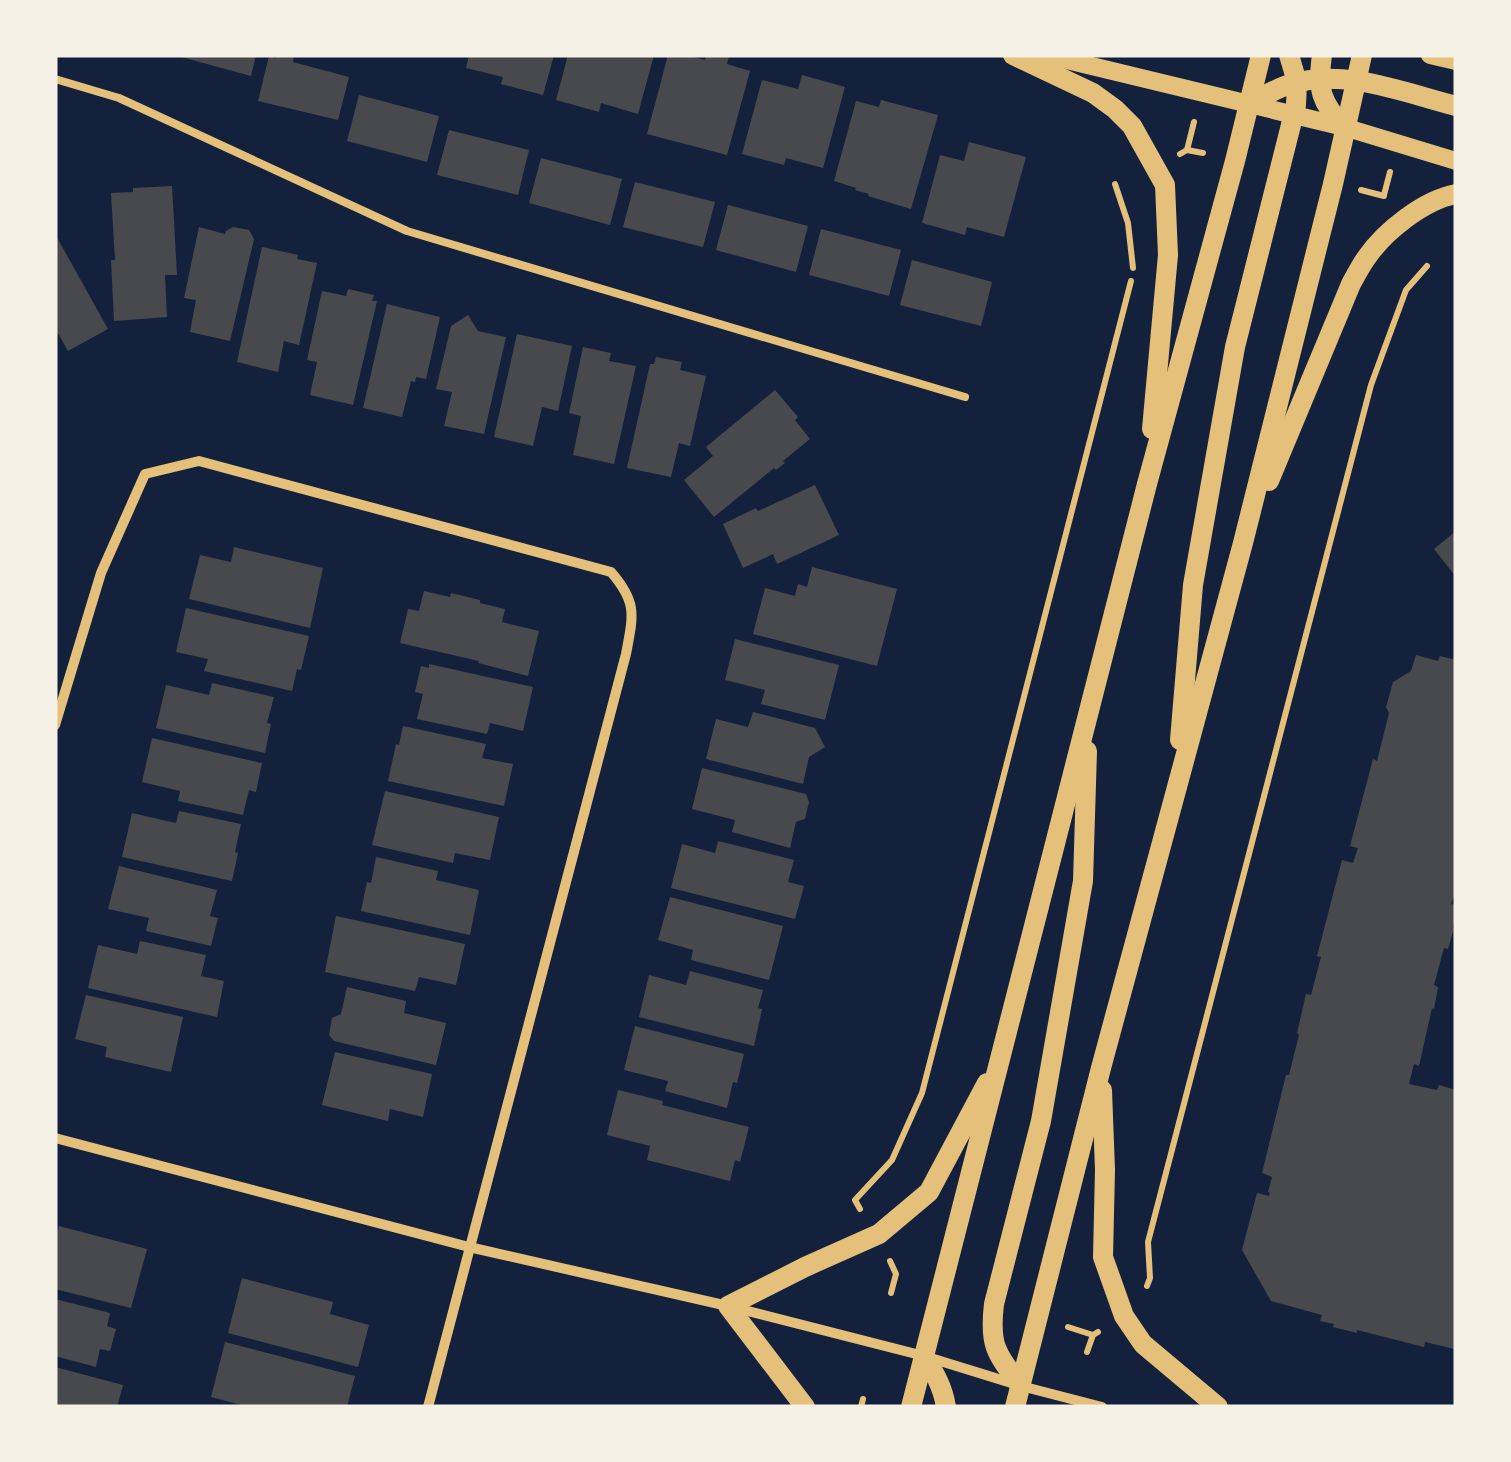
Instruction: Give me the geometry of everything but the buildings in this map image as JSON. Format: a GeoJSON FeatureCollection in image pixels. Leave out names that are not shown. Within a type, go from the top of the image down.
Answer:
{"type":"FeatureCollection","features":[{"type":"Feature","properties":{"kind":"main road"},"geometry":{"type":"LineString","coordinates":[[1012,55],[1092,93],[1115,109],[1132,126],[1166,185],[1168,254],[1146,484]]}},
{"type":"Feature","properties":{"kind":"main road"},"geometry":{"type":"LineString","coordinates":[[911,1407],[1146,484],[1261,55]]}},
{"type":"Feature","properties":{"kind":"main road"},"geometry":{"type":"LineString","coordinates":[[1176,792],[1193,585],[1235,346],[1296,105],[1297,82],[1289,55]]}},
{"type":"Feature","properties":{"kind":"main road"},"geometry":{"type":"LineString","coordinates":[[1322,55],[1322,98],[1344,128]]}},
{"type":"Feature","properties":{"kind":"main road"},"geometry":{"type":"LineString","coordinates":[[1016,1407],[1101,1068],[1243,543],[1362,55]]}},
{"type":"Feature","properties":{"kind":"main road"},"geometry":{"type":"LineString","coordinates":[[1248,105],[1297,82],[1320,80],[1356,81],[1456,106]]}},
{"type":"Feature","properties":{"kind":"main road"},"geometry":{"type":"LineString","coordinates":[[1243,543],[1351,284],[1368,255],[1398,223],[1456,194]]}},
{"type":"Feature","properties":{"kind":"main road"},"geometry":{"type":"LineString","coordinates":[[1021,1386],[997,1353],[991,1330],[994,1304],[1041,1121],[1083,881],[1088,715]]}},
{"type":"Feature","properties":{"kind":"main road"},"geometry":{"type":"LineString","coordinates":[[805,1407],[728,1306],[879,1234],[929,1192],[1002,1054]]}},
{"type":"Feature","properties":{"kind":"main road"},"geometry":{"type":"LineString","coordinates":[[1101,1068],[1103,1257],[1124,1316],[1143,1344],[1218,1407]]}},
{"type":"Feature","properties":{"kind":"main road"},"geometry":{"type":"LineString","coordinates":[[924,1356],[937,1377],[946,1407]]}},
{"type":"Feature","properties":{"kind":"street"},"geometry":{"type":"LineString","coordinates":[[1046,55],[1344,128],[1456,160]]}},
{"type":"Feature","properties":{"kind":"street"},"geometry":{"type":"LineString","coordinates":[[1430,55],[1456,61]]}},
{"type":"Feature","properties":{"kind":"street"},"geometry":{"type":"LineString","coordinates":[[55,725],[101,573],[145,474],[200,461],[610,572],[627,591],[633,618],[626,654],[428,1407]]}},
{"type":"Feature","properties":{"kind":"street"},"geometry":{"type":"LineString","coordinates":[[55,1138],[470,1247],[924,1356],[1102,1407]]}},
{"type":"Feature","properties":{"kind":"lane"},"geometry":{"type":"LineString","coordinates":[[55,79],[119,98],[407,231],[965,397]]}},
{"type":"Feature","properties":{"kind":"path"},"geometry":{"type":"LineString","coordinates":[[1194,122],[1187,150],[1202,154]]}},
{"type":"Feature","properties":{"kind":"path"},"geometry":{"type":"LineString","coordinates":[[1360,190],[1384,196],[1390,172]]}},
{"type":"Feature","properties":{"kind":"path"},"geometry":{"type":"LineString","coordinates":[[866,1218],[855,1200],[892,1160],[922,1093],[1133,274],[1128,223],[1116,184]]}},
{"type":"Feature","properties":{"kind":"path"},"geometry":{"type":"LineString","coordinates":[[1146,1291],[1150,1278],[1148,1242],[1371,384],[1406,290],[1428,266]]}},
{"type":"Feature","properties":{"kind":"path"},"geometry":{"type":"LineString","coordinates":[[891,1293],[896,1274],[911,1278]]}},
{"type":"Feature","properties":{"kind":"path"},"geometry":{"type":"LineString","coordinates":[[1068,1327],[1093,1336],[1087,1352]]}}]}
